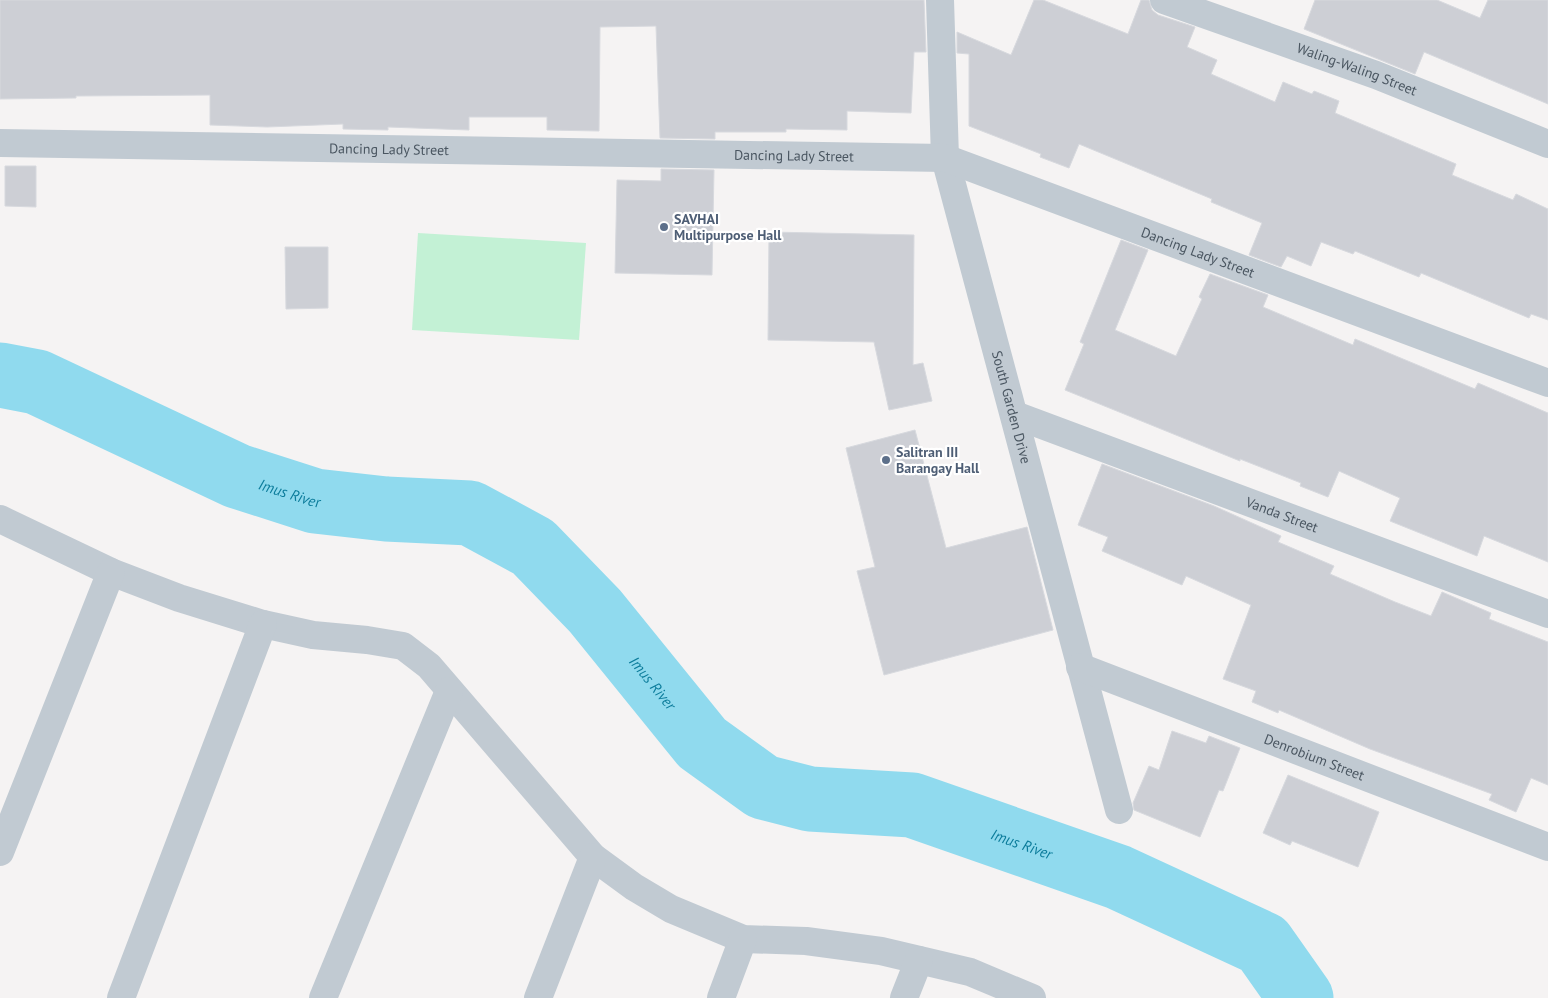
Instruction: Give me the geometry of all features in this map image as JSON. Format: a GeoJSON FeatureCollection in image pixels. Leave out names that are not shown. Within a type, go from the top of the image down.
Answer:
{"type":"FeatureCollection","features":[{"type":"Feature","properties":{"kind":"street","name":"South Garden Drive"},"geometry":{"type":"LineString","coordinates":[[940,0],[945,158],[1015,415],[1080,667],[1120,810]]}},
{"type":"Feature","properties":{"kind":"street","name":"Waling-Waling Street"},"geometry":{"type":"LineString","coordinates":[[1164,0],[1376,75],[1548,144]]}},
{"type":"Feature","properties":{"kind":"street","name":"Dancing Lady Street"},"geometry":{"type":"LineString","coordinates":[[0,143],[945,158],[1548,383]]}},
{"type":"Feature","properties":{"kind":"street","name":"Vanda Street"},"geometry":{"type":"LineString","coordinates":[[1015,415],[1548,614]]}},
{"type":"Feature","properties":{"kind":"street"},"geometry":{"type":"LineString","coordinates":[[0,519],[111,572],[179,598],[263,624],[313,635],[367,640],[402,646],[429,666],[592,857],[634,888],[671,909],[743,939],[816,942],[881,951],[970,972],[1032,998]]}},
{"type":"Feature","properties":{"kind":"street"},"geometry":{"type":"LineString","coordinates":[[0,852],[111,572]]}},
{"type":"Feature","properties":{"kind":"street"},"geometry":{"type":"LineString","coordinates":[[121,998],[263,624]]}},
{"type":"Feature","properties":{"kind":"street","name":"Denrobium Street"},"geometry":{"type":"LineString","coordinates":[[1080,667],[1548,847]]}},
{"type":"Feature","properties":{"kind":"street"},"geometry":{"type":"LineString","coordinates":[[323,998],[449,691]]}},
{"type":"Feature","properties":{"kind":"street"},"geometry":{"type":"LineString","coordinates":[[538,998],[592,857]]}},
{"type":"Feature","properties":{"kind":"street"},"geometry":{"type":"LineString","coordinates":[[721,998],[743,939]]}},
{"type":"Feature","properties":{"kind":"street"},"geometry":{"type":"LineString","coordinates":[[904,998],[919,960]]}},
{"type":"Feature","properties":{"kind":"green space"},"geometry":{"type":"Polygon","coordinates":[[[418,233],[586,243],[579,340],[412,330],[418,233]]]}},
{"type":"Feature","properties":{"kind":"building"},"geometry":{"type":"Polygon","coordinates":[[[0,0],[924,0],[926,52],[914,52],[911,113],[847,111],[847,130],[786,129],[786,132],[715,132],[715,139],[660,138],[656,26],[600,27],[599,131],[547,130],[547,117],[469,117],[469,130],[388,127],[388,130],[343,129],[343,124],[267,127],[210,125],[210,95],[76,96],[76,98],[0,99],[0,0]]]}},
{"type":"Feature","properties":{"kind":"building"},"geometry":{"type":"Polygon","coordinates":[[[1034,0],[1043,0],[1128,34],[1141,0],[1149,0],[1152,10],[1158,15],[1195,27],[1187,47],[1217,60],[1211,74],[1275,102],[1283,82],[1312,94],[1314,91],[1339,101],[1335,113],[1456,164],[1452,175],[1513,200],[1516,194],[1548,209],[1548,320],[1531,314],[1529,318],[1421,273],[1419,277],[1355,251],[1353,254],[1321,242],[1311,266],[1287,256],[1281,267],[1249,255],[1262,223],[1211,202],[1212,199],[1079,144],[1069,168],[1040,157],[1041,154],[969,126],[969,54],[957,53],[957,32],[1011,55],[1034,0]]]}},
{"type":"Feature","properties":{"kind":"building"},"geometry":{"type":"Polygon","coordinates":[[[1315,0],[1437,0],[1480,18],[1488,0],[1548,0],[1548,104],[1424,52],[1415,74],[1304,29],[1315,0]]]}},
{"type":"Feature","properties":{"kind":"building"},"geometry":{"type":"Polygon","coordinates":[[[5,166],[36,166],[36,207],[5,206],[5,166]]]}},
{"type":"Feature","properties":{"kind":"building","name":"SAVHAI Multipurpose Hall"},"geometry":{"type":"Polygon","coordinates":[[[661,169],[714,170],[712,275],[615,273],[617,180],[661,181],[661,169]]]}},
{"type":"Feature","properties":{"kind":"building"},"geometry":{"type":"Polygon","coordinates":[[[769,232],[914,235],[913,365],[923,363],[932,401],[889,410],[874,342],[768,340],[769,232]]]}},
{"type":"Feature","properties":{"kind":"building"},"geometry":{"type":"Polygon","coordinates":[[[1121,240],[1148,250],[1115,330],[1176,356],[1202,299],[1199,297],[1210,274],[1268,295],[1263,307],[1353,345],[1355,339],[1475,389],[1478,383],[1548,413],[1548,562],[1484,536],[1477,556],[1390,521],[1400,498],[1339,471],[1328,497],[1300,486],[1301,483],[1240,459],[1240,461],[1065,390],[1084,344],[1080,342],[1121,240]]]}},
{"type":"Feature","properties":{"kind":"building"},"geometry":{"type":"Polygon","coordinates":[[[285,247],[328,247],[328,308],[286,309],[285,247]]]}},
{"type":"Feature","properties":{"kind":"building"},"geometry":{"type":"Polygon","coordinates":[[[915,430],[946,548],[1027,527],[1053,630],[884,675],[857,571],[875,567],[846,448],[915,430]]]}},
{"type":"Feature","properties":{"kind":"building"},"geometry":{"type":"Polygon","coordinates":[[[1102,464],[1214,506],[1281,536],[1278,542],[1334,566],[1330,574],[1395,602],[1431,616],[1442,592],[1491,613],[1489,619],[1548,642],[1548,785],[1531,778],[1516,812],[1489,800],[1492,794],[1370,749],[1279,710],[1278,713],[1252,702],[1256,691],[1223,679],[1251,605],[1186,576],[1182,585],[1102,551],[1108,537],[1078,525],[1102,464]]]}},
{"type":"Feature","properties":{"kind":"building"},"geometry":{"type":"Polygon","coordinates":[[[1172,731],[1206,743],[1209,736],[1240,748],[1223,791],[1219,790],[1200,837],[1134,810],[1133,803],[1149,766],[1159,770],[1172,731]]]}},
{"type":"Feature","properties":{"kind":"building"},"geometry":{"type":"Polygon","coordinates":[[[1288,775],[1379,812],[1358,867],[1292,841],[1290,845],[1263,833],[1288,775]]]}},
{"type":"Feature","properties":{"kind":"waterway","name":"Imus River"},"geometry":{"type":"LineString","coordinates":[[0,375],[37,382],[237,476],[315,501],[386,509],[470,513],[533,547],[595,611],[702,743],[763,787],[810,799],[912,805],[1118,877],[1263,944],[1301,998]]}},
{"type":"Feature","properties":{"kind":"place","name":"SAVHAI Multipurpose Hall"},"geometry":{"type":"Point","coordinates":[664,227]}},
{"type":"Feature","properties":{"kind":"place","name":"Salitran III Barangay Hall"},"geometry":{"type":"Point","coordinates":[886,460]}}]}
